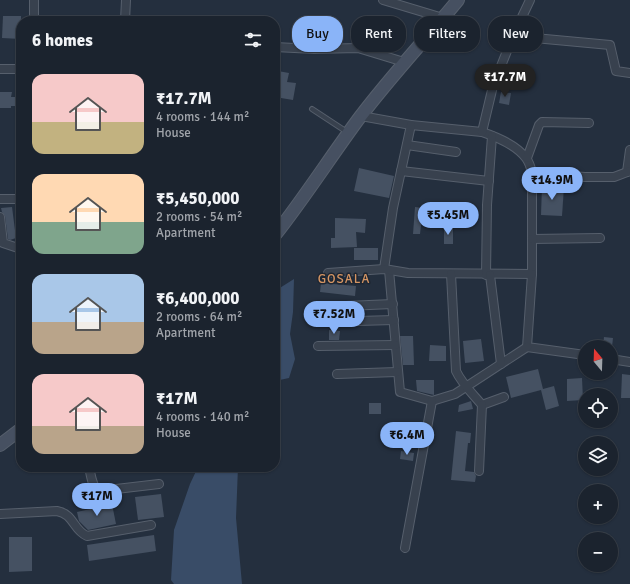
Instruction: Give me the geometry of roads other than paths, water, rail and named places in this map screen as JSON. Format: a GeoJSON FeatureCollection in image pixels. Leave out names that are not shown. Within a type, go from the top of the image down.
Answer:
{"type":"FeatureCollection","features":[{"type":"Feature","properties":{"kind":"main road"},"geometry":{"type":"LineString","coordinates":[[445,16],[458,0]]}},
{"type":"Feature","properties":{"kind":"main road"},"geometry":{"type":"LineString","coordinates":[[280,228],[361,116],[414,51]]}},
{"type":"Feature","properties":{"kind":"main road"},"geometry":{"type":"LineString","coordinates":[[0,445],[16,433]]}},
{"type":"Feature","properties":{"kind":"street"},"geometry":{"type":"LineString","coordinates":[[34,0],[34,16]]}},
{"type":"Feature","properties":{"kind":"street"},"geometry":{"type":"LineString","coordinates":[[125,16],[126,0]]}},
{"type":"Feature","properties":{"kind":"street"},"geometry":{"type":"LineString","coordinates":[[383,0],[436,16]]}},
{"type":"Feature","properties":{"kind":"street"},"geometry":{"type":"LineString","coordinates":[[522,16],[530,0]]}},
{"type":"Feature","properties":{"kind":"street"},"geometry":{"type":"LineString","coordinates":[[543,39],[610,45],[616,71],[630,73]]}},
{"type":"Feature","properties":{"kind":"street"},"geometry":{"type":"LineString","coordinates":[[280,47],[314,49],[358,48],[404,62]]}},
{"type":"Feature","properties":{"kind":"street"},"geometry":{"type":"LineString","coordinates":[[482,132],[493,86],[507,52]]}},
{"type":"Feature","properties":{"kind":"street"},"geometry":{"type":"LineString","coordinates":[[0,69],[16,69]]}},
{"type":"Feature","properties":{"kind":"street"},"geometry":{"type":"LineString","coordinates":[[361,116],[411,125],[482,132],[515,148],[526,158],[532,173],[532,274],[527,347]]}},
{"type":"Feature","properties":{"kind":"street"},"geometry":{"type":"LineString","coordinates":[[526,158],[539,125],[542,122],[590,123]]}},
{"type":"Feature","properties":{"kind":"street"},"geometry":{"type":"LineString","coordinates":[[411,125],[392,208],[386,270],[393,304],[397,372],[400,392],[432,401],[455,394],[527,347],[578,354]]}},
{"type":"Feature","properties":{"kind":"street"},"geometry":{"type":"LineString","coordinates":[[492,136],[487,205],[488,275],[501,364]]}},
{"type":"Feature","properties":{"kind":"street"},"geometry":{"type":"LineString","coordinates":[[407,145],[456,152]]}},
{"type":"Feature","properties":{"kind":"street"},"geometry":{"type":"LineString","coordinates":[[532,173],[585,177],[614,177],[629,172],[630,150]]}},
{"type":"Feature","properties":{"kind":"street"},"geometry":{"type":"LineString","coordinates":[[400,171],[489,181]]}},
{"type":"Feature","properties":{"kind":"street"},"geometry":{"type":"LineString","coordinates":[[0,199],[16,199]]}},
{"type":"Feature","properties":{"kind":"street"},"geometry":{"type":"LineString","coordinates":[[0,217],[2,243],[16,247]]}},
{"type":"Feature","properties":{"kind":"street"},"geometry":{"type":"LineString","coordinates":[[532,239],[600,238]]}},
{"type":"Feature","properties":{"kind":"street"},"geometry":{"type":"LineString","coordinates":[[328,273],[386,270],[408,273],[488,275],[532,274]]}},
{"type":"Feature","properties":{"kind":"street"},"geometry":{"type":"LineString","coordinates":[[451,274],[456,371],[460,381],[467,386],[482,405],[479,471]]}},
{"type":"Feature","properties":{"kind":"street"},"geometry":{"type":"LineString","coordinates":[[322,306],[393,304]]}},
{"type":"Feature","properties":{"kind":"street"},"geometry":{"type":"LineString","coordinates":[[321,322],[394,320]]}},
{"type":"Feature","properties":{"kind":"street"},"geometry":{"type":"LineString","coordinates":[[318,346],[395,345]]}},
{"type":"Feature","properties":{"kind":"street"},"geometry":{"type":"LineString","coordinates":[[618,360],[630,362]]}},
{"type":"Feature","properties":{"kind":"street"},"geometry":{"type":"LineString","coordinates":[[337,374],[397,372]]}},
{"type":"Feature","properties":{"kind":"street"},"geometry":{"type":"LineString","coordinates":[[482,405],[504,398]]}},
{"type":"Feature","properties":{"kind":"street"},"geometry":{"type":"LineString","coordinates":[[405,548],[432,401]]}},
{"type":"Feature","properties":{"kind":"street"},"geometry":{"type":"LineString","coordinates":[[90,472],[94,487],[99,491],[159,484]]}},
{"type":"Feature","properties":{"kind":"street"},"geometry":{"type":"LineString","coordinates":[[0,514],[62,512],[72,520],[80,531],[88,536],[152,525]]}},
{"type":"Feature","properties":{"kind":"lane"},"geometry":{"type":"LineString","coordinates":[[312,109],[349,133]]}},
{"type":"Feature","properties":{"kind":"water"},"geometry":{"type":"Polygon","coordinates":[[[294,279],[293,312],[290,334],[295,359],[289,378],[280,380],[280,288],[294,279]]]}},
{"type":"Feature","properties":{"kind":"water"},"geometry":{"type":"Polygon","coordinates":[[[196,472],[238,472],[236,518],[242,584],[174,584],[171,580],[174,530],[196,472]]]}},
{"type":"Feature","properties":{"kind":"district","name":"GOSALA"},"geometry":{"type":"Point","coordinates":[344,279]}}]}
